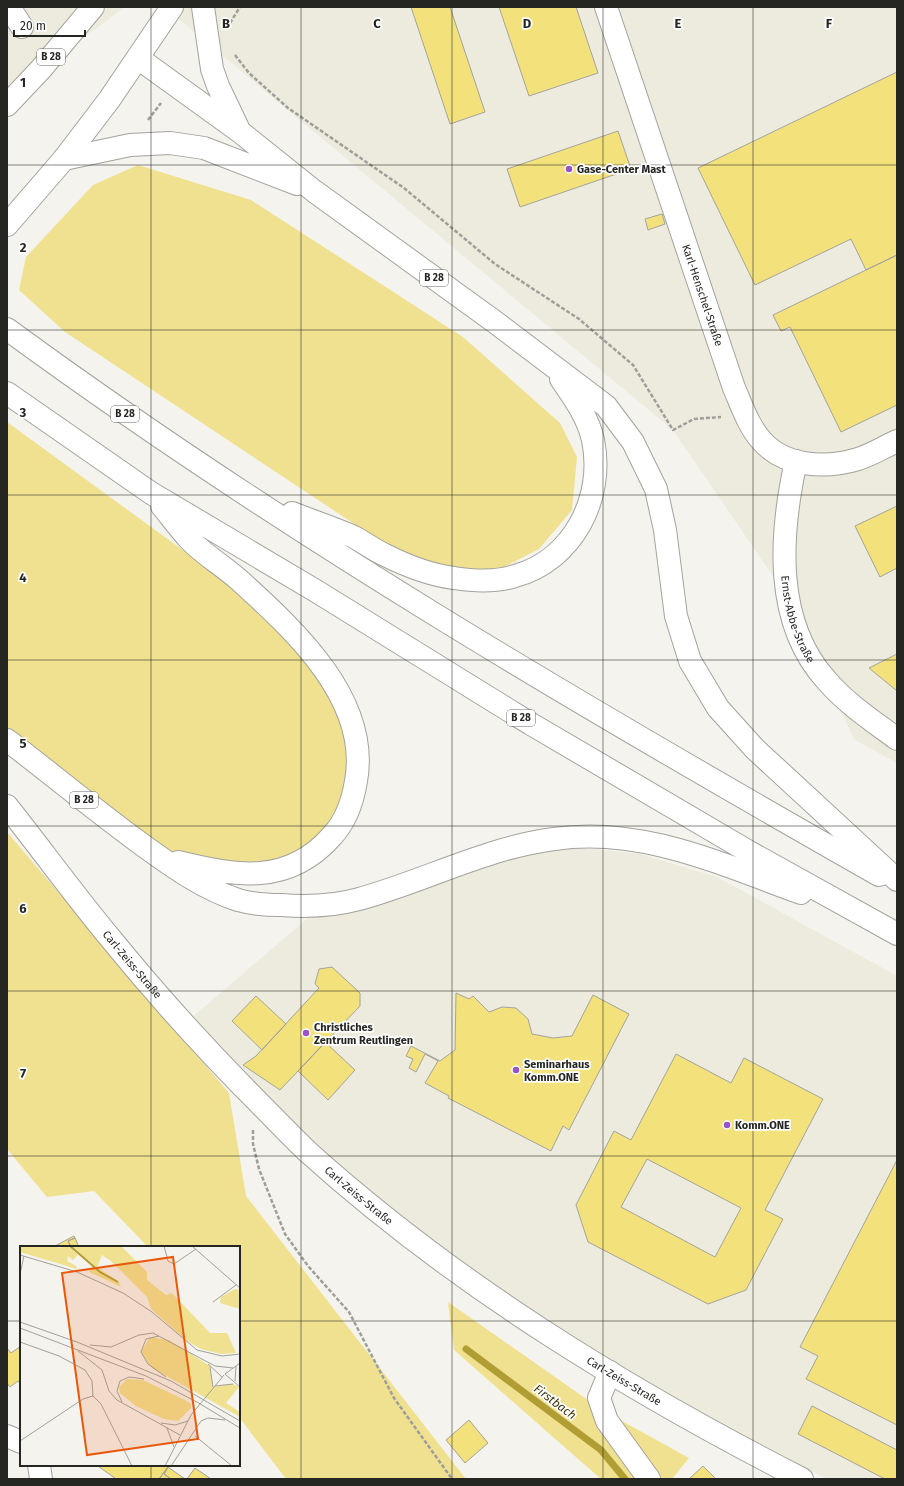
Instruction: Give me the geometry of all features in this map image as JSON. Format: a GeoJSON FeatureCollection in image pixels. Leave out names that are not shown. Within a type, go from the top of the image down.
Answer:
{"type":"FeatureCollection","features":[{"type":"Feature","properties":{"kind":"main road"},"geometry":{"type":"LineString","coordinates":[[9,7],[22,27]]}},
{"type":"Feature","properties":{"kind":"main road","name":"B 28"},"geometry":{"type":"LineString","coordinates":[[7,105],[41,69],[93,7]]}},
{"type":"Feature","properties":{"kind":"main road"},"geometry":{"type":"LineString","coordinates":[[7,225],[64,159],[138,58],[172,7]]}},
{"type":"Feature","properties":{"kind":"main road","name":"B 28"},"geometry":{"type":"LineString","coordinates":[[203,7],[212,69],[218,86],[239,131]]}},
{"type":"Feature","properties":{"kind":"main road","name":"Karl-Henschel-Straße"},"geometry":{"type":"LineString","coordinates":[[606,7],[734,388],[747,418],[761,440],[776,453],[796,462],[817,465],[838,464],[858,459],[897,441]]}},
{"type":"Feature","properties":{"kind":"main road","name":"B 28"},"geometry":{"type":"LineString","coordinates":[[138,58],[239,131],[314,191],[495,322],[606,406],[633,442],[656,489],[665,530],[676,616],[690,661],[718,708],[756,749],[897,880]]}},
{"type":"Feature","properties":{"kind":"main road","name":"B 28"},"geometry":{"type":"LineString","coordinates":[[64,159],[130,145],[170,143],[204,148],[314,191]]}},
{"type":"Feature","properties":{"kind":"main road","name":"B 28"},"geometry":{"type":"LineString","coordinates":[[7,329],[128,416],[245,495],[350,562],[599,714],[897,885]]}},
{"type":"Feature","properties":{"kind":"main road","name":"B 28"},"geometry":{"type":"LineString","coordinates":[[245,495],[354,538],[384,555],[422,571],[455,578],[484,580],[514,577],[539,566],[556,554],[572,539],[589,506],[596,476],[593,440],[583,412],[553,366]]}},
{"type":"Feature","properties":{"kind":"main road","name":"B 28"},"geometry":{"type":"LineString","coordinates":[[7,393],[151,493],[316,591],[545,732],[856,912],[897,934]]}},
{"type":"Feature","properties":{"kind":"main road","name":"Ernst-Abbe-Straße"},"geometry":{"type":"LineString","coordinates":[[796,462],[788,503],[784,559],[785,584],[791,614],[808,655],[826,680],[850,704],[897,739]]}},
{"type":"Feature","properties":{"kind":"main road"},"geometry":{"type":"LineString","coordinates":[[151,493],[190,539],[238,579],[287,626],[318,662],[337,688],[352,720],[358,742],[359,760],[355,790],[344,818],[327,842],[305,859],[271,872],[250,874],[231,874],[162,859]]}},
{"type":"Feature","properties":{"kind":"main road","name":"B 28"},"geometry":{"type":"LineString","coordinates":[[7,740],[162,859],[204,885],[239,900],[268,905],[307,906],[358,900],[511,847],[554,838],[595,835],[642,840],[676,848],[856,912]]}},
{"type":"Feature","properties":{"kind":"main road","name":"Carl-Zeiss-Straße"},"geometry":{"type":"LineString","coordinates":[[7,806],[109,937],[211,1054],[307,1151],[364,1200],[433,1254],[554,1338],[681,1415],[802,1479]]}},
{"type":"Feature","properties":{"kind":"main road"},"geometry":{"type":"LineString","coordinates":[[610,1372],[599,1398],[607,1421],[649,1479]]}},
{"type":"Feature","properties":{"kind":"main road"},"geometry":{"type":"LineString","coordinates":[[7,1436],[20,1442]]}},
{"type":"Feature","properties":{"kind":"main road"},"geometry":{"type":"LineString","coordinates":[[39,1466],[41,1479]]}},
{"type":"Feature","properties":{"kind":"path"},"geometry":{"type":"LineString","coordinates":[[226,29],[240,7]]}},
{"type":"Feature","properties":{"kind":"path"},"geometry":{"type":"LineString","coordinates":[[230,50],[249,73],[288,108],[404,188],[495,264],[579,319],[634,365],[673,430],[694,419],[747,418]]}},
{"type":"Feature","properties":{"kind":"path"},"geometry":{"type":"LineString","coordinates":[[266,1110],[253,1125],[253,1144],[259,1169],[285,1234],[308,1266],[349,1312],[394,1398],[452,1479]]}},
{"type":"Feature","properties":{"kind":"shaded area"},"geometry":{"type":"Polygon","coordinates":[[[7,7],[125,7],[41,69],[7,105],[7,7]]]}},
{"type":"Feature","properties":{"kind":"shaded area"},"geometry":{"type":"Polygon","coordinates":[[[164,7],[897,7],[897,763],[855,740],[777,582],[673,430],[164,7]]]}},
{"type":"Feature","properties":{"kind":"shaded area"},"geometry":{"type":"Polygon","coordinates":[[[138,165],[251,200],[463,337],[560,423],[577,457],[572,510],[539,549],[504,567],[470,572],[440,569],[377,539],[65,332],[19,290],[26,257],[93,185],[138,165]]]}},
{"type":"Feature","properties":{"kind":"shaded area"},"geometry":{"type":"Polygon","coordinates":[[[7,422],[287,626],[352,720],[350,806],[290,866],[162,859],[7,740],[7,422]]]}},
{"type":"Feature","properties":{"kind":"shaded area"},"geometry":{"type":"Polygon","coordinates":[[[7,832],[229,1093],[246,1196],[466,1479],[286,1479],[240,1418],[240,1246],[147,1246],[94,1191],[47,1197],[7,1149],[7,832]]]}},
{"type":"Feature","properties":{"kind":"shaded area"},"geometry":{"type":"Polygon","coordinates":[[[555,849],[593,849],[640,854],[717,877],[897,976],[897,1479],[827,1479],[686,1409],[496,1290],[313,1146],[189,1020],[308,918],[359,911],[516,857],[555,849]]]}},
{"type":"Feature","properties":{"kind":"shaded area"},"geometry":{"type":"Polygon","coordinates":[[[448,1302],[602,1410],[689,1458],[672,1479],[601,1479],[454,1350],[448,1302]]]}},
{"type":"Feature","properties":{"kind":"building"},"geometry":{"type":"Polygon","coordinates":[[[411,7],[450,7],[485,112],[450,124],[411,7]]]}},
{"type":"Feature","properties":{"kind":"building"},"geometry":{"type":"Polygon","coordinates":[[[499,7],[576,7],[598,73],[529,96],[499,7]]]}},
{"type":"Feature","properties":{"kind":"building"},"geometry":{"type":"Polygon","coordinates":[[[897,72],[897,255],[866,270],[851,239],[755,285],[698,168],[897,72]]]}},
{"type":"Feature","properties":{"kind":"building","name":"Gase-Center Mast"},"geometry":{"type":"Polygon","coordinates":[[[618,131],[631,169],[520,207],[507,169],[618,131]]]}},
{"type":"Feature","properties":{"kind":"building"},"geometry":{"type":"Polygon","coordinates":[[[662,214],[665,224],[648,230],[645,219],[662,214]]]}},
{"type":"Feature","properties":{"kind":"building"},"geometry":{"type":"Polygon","coordinates":[[[897,255],[897,405],[841,432],[790,327],[781,331],[773,315],[897,255]]]}},
{"type":"Feature","properties":{"kind":"building"},"geometry":{"type":"Polygon","coordinates":[[[897,506],[897,568],[880,577],[855,526],[897,506]]]}},
{"type":"Feature","properties":{"kind":"building"},"geometry":{"type":"Polygon","coordinates":[[[897,654],[897,691],[869,668],[897,654]]]}},
{"type":"Feature","properties":{"kind":"building","name":"Christliches Zentrum Reutlingen"},"geometry":{"type":"Polygon","coordinates":[[[332,967],[360,993],[360,1006],[280,1090],[243,1065],[256,1056],[319,988],[315,984],[319,969],[332,967]]]}},
{"type":"Feature","properties":{"kind":"building","name":"Seminarhaus Komm.ONE"},"geometry":{"type":"Polygon","coordinates":[[[456,993],[469,999],[473,996],[489,1012],[502,1007],[516,1008],[528,1019],[532,1034],[553,1038],[572,1036],[593,995],[629,1014],[569,1130],[563,1126],[551,1151],[448,1098],[449,1096],[425,1083],[438,1061],[425,1054],[416,1072],[409,1068],[413,1059],[406,1056],[411,1046],[440,1061],[455,1050],[456,993]]]}},
{"type":"Feature","properties":{"kind":"building"},"geometry":{"type":"Polygon","coordinates":[[[256,996],[286,1024],[262,1050],[232,1021],[256,996]]]}},
{"type":"Feature","properties":{"kind":"building"},"geometry":{"type":"Polygon","coordinates":[[[325,1042],[355,1070],[328,1100],[298,1071],[325,1042]]]}},
{"type":"Feature","properties":{"kind":"building"},"geometry":{"type":"Polygon","coordinates":[[[676,1054],[731,1083],[744,1058],[823,1099],[765,1210],[783,1219],[746,1290],[708,1304],[588,1242],[576,1205],[614,1131],[631,1140],[676,1054]],[[647,1159],[621,1207],[715,1257],[741,1208],[647,1159]]]}},
{"type":"Feature","properties":{"kind":"building"},"geometry":{"type":"Polygon","coordinates":[[[897,1160],[897,1425],[806,1379],[818,1356],[800,1347],[897,1160]]]}},
{"type":"Feature","properties":{"kind":"building"},"geometry":{"type":"Polygon","coordinates":[[[74,1236],[75,1238],[68,1241],[70,1246],[55,1246],[74,1236]]]}},
{"type":"Feature","properties":{"kind":"building"},"geometry":{"type":"Polygon","coordinates":[[[75,1238],[79,1246],[70,1246],[68,1241],[75,1238]]]}},
{"type":"Feature","properties":{"kind":"building"},"geometry":{"type":"Polygon","coordinates":[[[20,1347],[20,1384],[18,1381],[10,1387],[7,1383],[7,1348],[11,1353],[20,1347]]]}},
{"type":"Feature","properties":{"kind":"building"},"geometry":{"type":"Polygon","coordinates":[[[812,1406],[897,1450],[897,1479],[885,1479],[798,1434],[812,1406]]]}},
{"type":"Feature","properties":{"kind":"building"},"geometry":{"type":"Polygon","coordinates":[[[469,1420],[488,1443],[465,1463],[446,1440],[469,1420]]]}},
{"type":"Feature","properties":{"kind":"building"},"geometry":{"type":"Polygon","coordinates":[[[98,1466],[168,1467],[159,1479],[116,1479],[98,1466]]]}},
{"type":"Feature","properties":{"kind":"building"},"geometry":{"type":"Polygon","coordinates":[[[703,1466],[716,1479],[689,1479],[703,1466]]]}},
{"type":"Feature","properties":{"kind":"building"},"geometry":{"type":"Polygon","coordinates":[[[168,1467],[164,1474],[171,1479],[159,1479],[168,1467]]]}},
{"type":"Feature","properties":{"kind":"building"},"geometry":{"type":"Polygon","coordinates":[[[168,1467],[185,1479],[171,1479],[164,1474],[168,1467]]]}},
{"type":"Feature","properties":{"kind":"building"},"geometry":{"type":"Polygon","coordinates":[[[195,1468],[211,1479],[187,1479],[195,1468]]]}},
{"type":"Feature","properties":{"kind":"waterway","name":"Firstbach"},"geometry":{"type":"LineString","coordinates":[[466,1349],[601,1450],[625,1479]]}},
{"type":"Feature","properties":{"kind":"place","name":"Gase-Center Mast"},"geometry":{"type":"Point","coordinates":[569,169]}},
{"type":"Feature","properties":{"kind":"place","name":"Christliches Zentrum Reutlingen"},"geometry":{"type":"Point","coordinates":[306,1033]}},
{"type":"Feature","properties":{"kind":"place","name":"Seminarhaus Komm.ONE"},"geometry":{"type":"Point","coordinates":[516,1070]}},
{"type":"Feature","properties":{"kind":"place","name":"Komm.ONE"},"geometry":{"type":"Point","coordinates":[727,1125]}}]}
